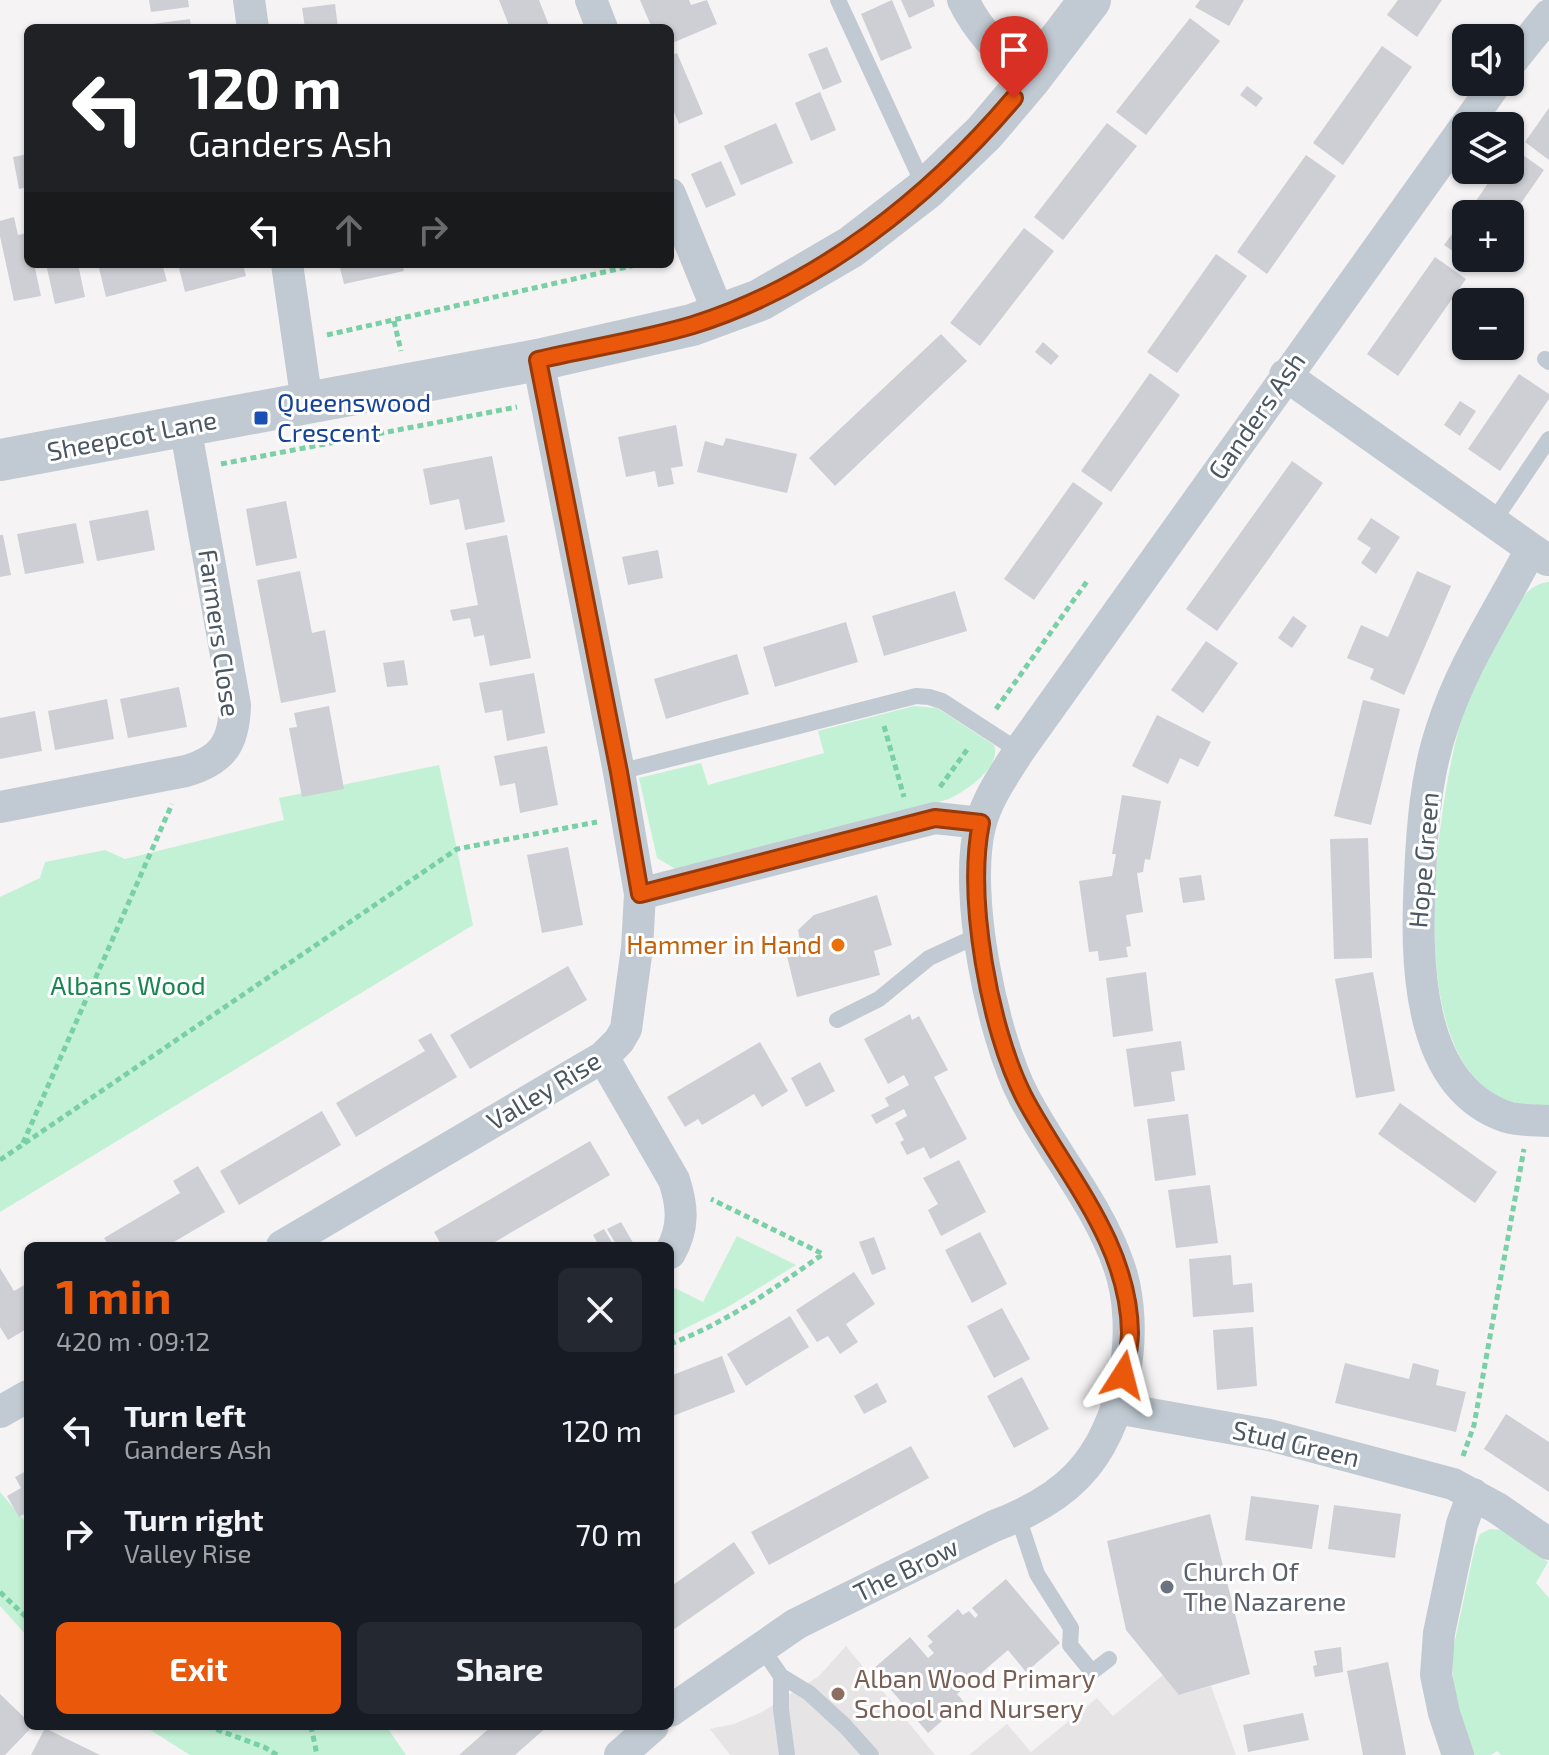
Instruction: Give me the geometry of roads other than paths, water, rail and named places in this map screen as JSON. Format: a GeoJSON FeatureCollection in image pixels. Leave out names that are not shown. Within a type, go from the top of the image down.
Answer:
{"type":"FeatureCollection","features":[{"type":"Feature","properties":{"kind":"street"},"geometry":{"type":"LineString","coordinates":[[249,0],[252,24]]}},
{"type":"Feature","properties":{"kind":"street"},"geometry":{"type":"LineString","coordinates":[[591,0],[600,24]]}},
{"type":"Feature","properties":{"kind":"street"},"geometry":{"type":"LineString","coordinates":[[963,0],[984,36],[1029,80]]}},
{"type":"Feature","properties":{"kind":"street","name":"Sheepcot Lane"},"geometry":{"type":"LineString","coordinates":[[0,460],[538,360],[692,325],[760,300],[851,247],[926,189],[984,133],[1090,0]]}},
{"type":"Feature","properties":{"kind":"street"},"geometry":{"type":"LineString","coordinates":[[1524,46],[1549,15]]}},
{"type":"Feature","properties":{"kind":"street","name":"Ganders Ash"},"geometry":{"type":"LineString","coordinates":[[1116,1408],[1130,1336],[1127,1298],[1119,1267],[1087,1200],[1022,1093],[1007,1054],[991,995],[981,934],[975,851],[981,823],[995,787],[1019,751],[1487,96]]}},
{"type":"Feature","properties":{"kind":"street"},"geometry":{"type":"LineString","coordinates":[[674,204],[719,314]]}},
{"type":"Feature","properties":{"kind":"street"},"geometry":{"type":"LineString","coordinates":[[288,268],[307,403]]}},
{"type":"Feature","properties":{"kind":"street","name":"Valley Rise"},"geometry":{"type":"LineString","coordinates":[[289,1242],[603,1057],[626,1029],[637,948],[640,894],[628,816],[538,360]]}},
{"type":"Feature","properties":{"kind":"street","name":"Hope Green"},"geometry":{"type":"LineString","coordinates":[[1285,375],[1540,556],[1459,679],[1441,731],[1423,819],[1417,937],[1421,988],[1431,1033],[1449,1069],[1468,1092],[1490,1109],[1508,1117],[1539,1120]]}},
{"type":"Feature","properties":{"kind":"street","name":"Farmers Close"},"geometry":{"type":"LineString","coordinates":[[0,807],[186,771],[207,764],[219,755],[234,725],[235,705],[185,426]]}},
{"type":"Feature","properties":{"kind":"street"},"geometry":{"type":"LineString","coordinates":[[640,894],[909,815],[981,823]]}},
{"type":"Feature","properties":{"kind":"street"},"geometry":{"type":"LineString","coordinates":[[603,1057],[674,1180],[681,1200],[682,1220],[674,1246]]}},
{"type":"Feature","properties":{"kind":"street"},"geometry":{"type":"LineString","coordinates":[[0,1412],[24,1398]]}},
{"type":"Feature","properties":{"kind":"street","name":"Stud Green"},"geometry":{"type":"LineString","coordinates":[[1116,1408],[1269,1435],[1463,1489],[1549,1544]]}},
{"type":"Feature","properties":{"kind":"street","name":"The Brow"},"geometry":{"type":"LineString","coordinates":[[674,1708],[796,1624],[1018,1517],[1077,1476],[1102,1441],[1116,1408]]}},
{"type":"Feature","properties":{"kind":"street"},"geometry":{"type":"LineString","coordinates":[[1458,1755],[1436,1675],[1439,1633],[1462,1524],[1463,1489]]}},
{"type":"Feature","properties":{"kind":"street"},"geometry":{"type":"LineString","coordinates":[[620,1755],[648,1730]]}},
{"type":"Feature","properties":{"kind":"lane"},"geometry":{"type":"LineString","coordinates":[[838,0],[926,189]]}},
{"type":"Feature","properties":{"kind":"lane"},"geometry":{"type":"LineString","coordinates":[[1493,522],[1549,439]]}},
{"type":"Feature","properties":{"kind":"lane"},"geometry":{"type":"LineString","coordinates":[[619,772],[916,696],[942,701],[1019,751]]}},
{"type":"Feature","properties":{"kind":"lane"},"geometry":{"type":"LineString","coordinates":[[837,1020],[879,999],[929,958],[981,934]]}},
{"type":"Feature","properties":{"kind":"lane"},"geometry":{"type":"LineString","coordinates":[[1018,1517],[1037,1574],[1071,1628],[1070,1645],[1092,1672],[1109,1659]]}},
{"type":"Feature","properties":{"kind":"lane"},"geometry":{"type":"LineString","coordinates":[[761,1647],[781,1676],[809,1693],[871,1755]]}},
{"type":"Feature","properties":{"kind":"lane"},"geometry":{"type":"LineString","coordinates":[[781,1676],[787,1755]]}},
{"type":"Feature","properties":{"kind":"place","name":"Queenswood Crescent"},"geometry":{"type":"Point","coordinates":[261,418]}},
{"type":"Feature","properties":{"kind":"place","name":"Hammer in Hand"},"geometry":{"type":"Point","coordinates":[838,945]}},
{"type":"Feature","properties":{"kind":"place","name":"Church Of The Nazarene"},"geometry":{"type":"Point","coordinates":[1167,1587]}},
{"type":"Feature","properties":{"kind":"place","name":"Alban Wood Primary School and Nursery"},"geometry":{"type":"Point","coordinates":[838,1694]}},
{"type":"Feature","properties":{"kind":"park label","name":"Albans Wood"},"geometry":{"type":"Point","coordinates":[128,986]}}]}
